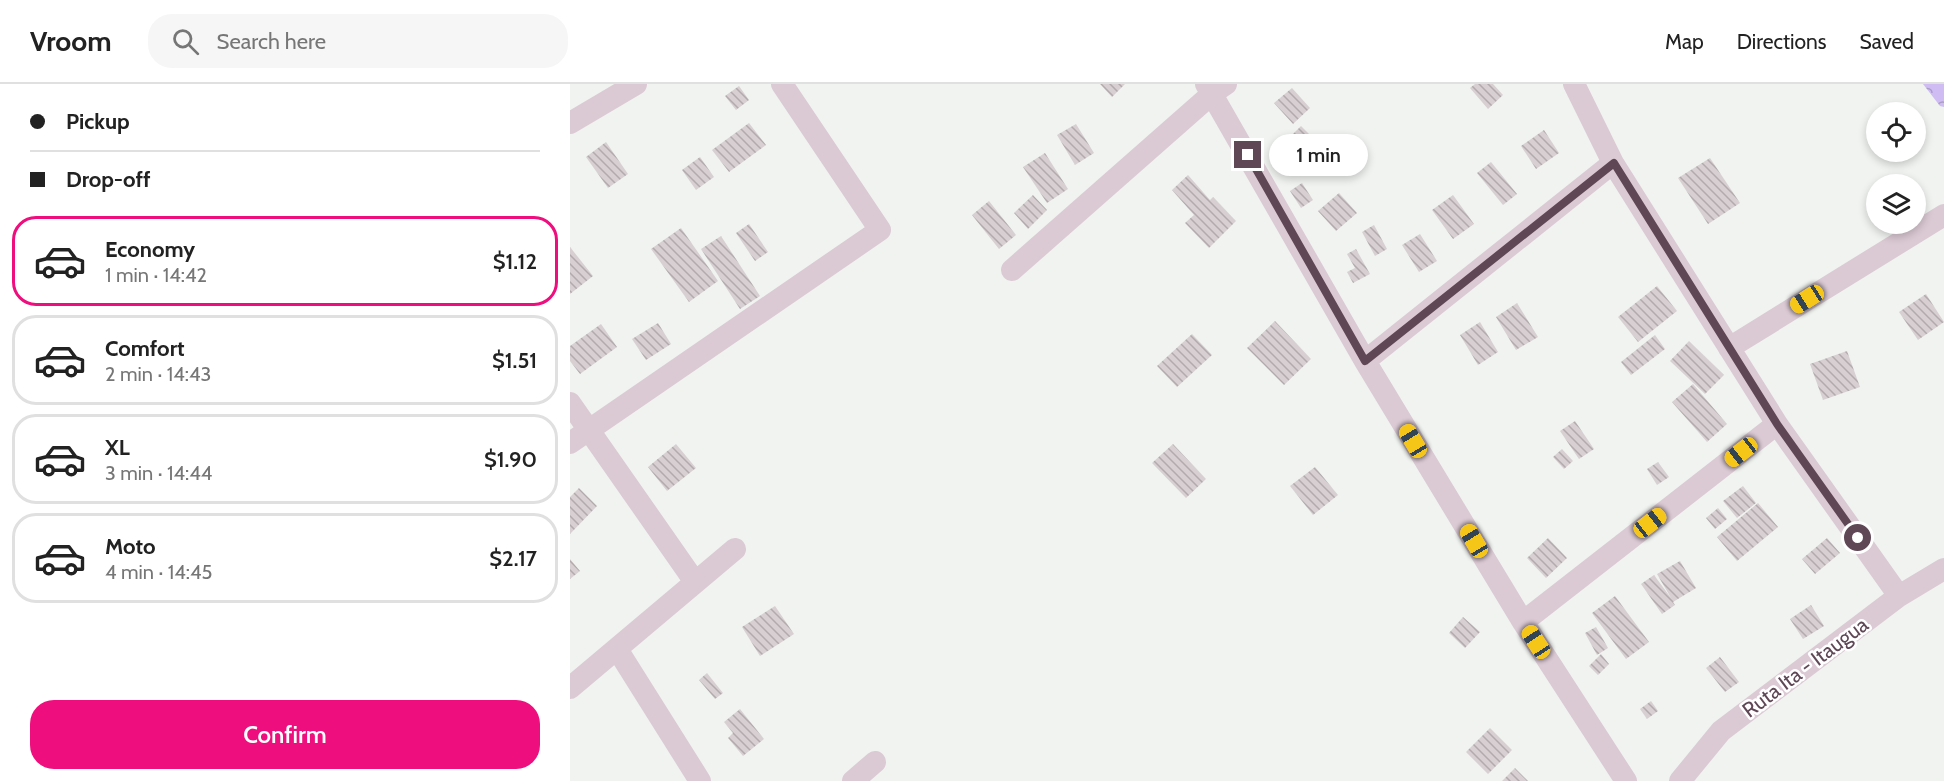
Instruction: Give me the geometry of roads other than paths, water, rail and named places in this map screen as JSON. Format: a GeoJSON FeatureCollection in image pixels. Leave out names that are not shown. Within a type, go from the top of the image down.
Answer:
{"type":"FeatureCollection","features":[{"type":"Feature","properties":{"kind":"street"},"geometry":{"type":"LineString","coordinates":[[570,123],[636,84]]}},
{"type":"Feature","properties":{"kind":"street"},"geometry":{"type":"LineString","coordinates":[[570,443],[880,230],[782,84]]}},
{"type":"Feature","properties":{"kind":"street"},"geometry":{"type":"LineString","coordinates":[[1574,84],[1614,163],[1777,424],[1899,596]]}},
{"type":"Feature","properties":{"kind":"street"},"geometry":{"type":"LineString","coordinates":[[1011,270],[1215,87],[1365,361],[1523,622],[1626,781]]}},
{"type":"Feature","properties":{"kind":"street"},"geometry":{"type":"LineString","coordinates":[[1365,361],[1614,163]]}},
{"type":"Feature","properties":{"kind":"street"},"geometry":{"type":"LineString","coordinates":[[1729,348],[1944,215]]}},
{"type":"Feature","properties":{"kind":"street"},"geometry":{"type":"LineString","coordinates":[[570,403],[695,582]]}},
{"type":"Feature","properties":{"kind":"street"},"geometry":{"type":"LineString","coordinates":[[1523,622],[1777,424]]}},
{"type":"Feature","properties":{"kind":"street"},"geometry":{"type":"LineString","coordinates":[[570,688],[735,549]]}},
{"type":"Feature","properties":{"kind":"street","name":"Ruta Ita - Itaugua"},"geometry":{"type":"LineString","coordinates":[[1680,781],[1721,731],[1899,596],[1944,568]]}},
{"type":"Feature","properties":{"kind":"street"},"geometry":{"type":"LineString","coordinates":[[617,649],[700,781]]}},
{"type":"Feature","properties":{"kind":"street"},"geometry":{"type":"LineString","coordinates":[[853,781],[875,762]]}}]}
